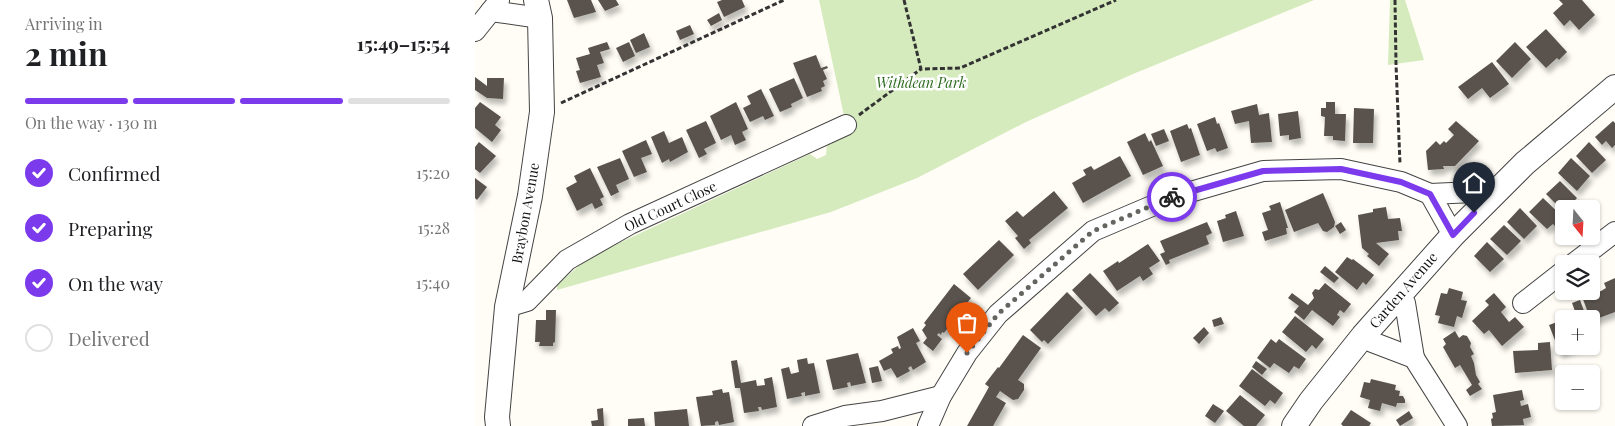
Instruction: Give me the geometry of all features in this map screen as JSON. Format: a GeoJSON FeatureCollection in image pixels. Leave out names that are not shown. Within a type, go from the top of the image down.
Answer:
{"type":"FeatureCollection","features":[{"type":"Feature","properties":{"kind":"street"},"geometry":{"type":"LineString","coordinates":[[475,31],[496,5],[538,9]]}},
{"type":"Feature","properties":{"kind":"street","name":"Braybon Avenue"},"geometry":{"type":"LineString","coordinates":[[498,426],[497,417],[507,307],[530,196],[543,112],[538,9]]}},
{"type":"Feature","properties":{"kind":"street","name":"Carden Avenue"},"geometry":{"type":"LineString","coordinates":[[1294,426],[1311,401],[1363,336],[1453,235],[1525,163],[1615,87]]}},
{"type":"Feature","properties":{"kind":"street","name":"Old Court Close"},"geometry":{"type":"LineString","coordinates":[[507,307],[527,301],[567,260],[630,224],[846,125]]}},
{"type":"Feature","properties":{"kind":"street"},"geometry":{"type":"LineString","coordinates":[[928,426],[941,396],[967,353],[998,314],[1093,231],[1173,197],[1263,171],[1341,169],[1401,182],[1430,194],[1496,191]]}},
{"type":"Feature","properties":{"kind":"street"},"geometry":{"type":"LineString","coordinates":[[1430,194],[1453,235]]}},
{"type":"Feature","properties":{"kind":"street"},"geometry":{"type":"LineString","coordinates":[[1585,255],[1615,232]]}},
{"type":"Feature","properties":{"kind":"street"},"geometry":{"type":"LineString","coordinates":[[1523,303],[1555,278]]}},
{"type":"Feature","properties":{"kind":"street"},"geometry":{"type":"LineString","coordinates":[[1399,294],[1405,303],[1414,358],[1457,426]]}},
{"type":"Feature","properties":{"kind":"street"},"geometry":{"type":"LineString","coordinates":[[1363,336],[1372,342],[1414,358]]}},
{"type":"Feature","properties":{"kind":"street"},"geometry":{"type":"LineString","coordinates":[[813,426],[845,416],[887,419],[941,396]]}},
{"type":"Feature","properties":{"kind":"path"},"geometry":{"type":"LineString","coordinates":[[543,112],[785,0]]}},
{"type":"Feature","properties":{"kind":"path"},"geometry":{"type":"LineString","coordinates":[[904,0],[921,69]]}},
{"type":"Feature","properties":{"kind":"path"},"geometry":{"type":"LineString","coordinates":[[846,125],[921,69],[959,68],[1116,0]]}},
{"type":"Feature","properties":{"kind":"path"},"geometry":{"type":"LineString","coordinates":[[1395,0],[1401,182]]}},
{"type":"Feature","properties":{"kind":"green space","name":"Withdean Park"},"geometry":{"type":"Polygon","coordinates":[[[819,0],[1314,0],[1133,74],[1026,122],[917,178],[831,212],[557,290],[557,285],[589,257],[810,154],[817,159],[826,155],[827,144],[846,125],[819,0]]]}},
{"type":"Feature","properties":{"kind":"green space"},"geometry":{"type":"Polygon","coordinates":[[[1390,0],[1405,0],[1424,60],[1388,65],[1390,0]]]}},
{"type":"Feature","properties":{"kind":"building"},"geometry":{"type":"Polygon","coordinates":[[[567,0],[591,0],[596,12],[574,18],[567,0]]]}},
{"type":"Feature","properties":{"kind":"building"},"geometry":{"type":"Polygon","coordinates":[[[598,0],[616,0],[619,5],[605,11],[598,0]]]}},
{"type":"Feature","properties":{"kind":"building"},"geometry":{"type":"Polygon","coordinates":[[[722,0],[742,0],[745,7],[724,17],[717,2],[722,0]]]}},
{"type":"Feature","properties":{"kind":"building"},"geometry":{"type":"Polygon","coordinates":[[[1559,0],[1582,0],[1595,15],[1579,30],[1570,20],[1564,26],[1553,13],[1563,4],[1559,0]]]}},
{"type":"Feature","properties":{"kind":"building"},"geometry":{"type":"Polygon","coordinates":[[[719,13],[722,20],[711,26],[707,20],[719,13]]]}},
{"type":"Feature","properties":{"kind":"building"},"geometry":{"type":"Polygon","coordinates":[[[690,25],[694,34],[680,40],[676,31],[690,25]]]}},
{"type":"Feature","properties":{"kind":"building"},"geometry":{"type":"Polygon","coordinates":[[[1546,29],[1567,52],[1559,60],[1557,58],[1546,68],[1526,47],[1546,29]]]}},
{"type":"Feature","properties":{"kind":"building"},"geometry":{"type":"Polygon","coordinates":[[[644,33],[650,47],[636,53],[630,40],[644,33]]]}},
{"type":"Feature","properties":{"kind":"building"},"geometry":{"type":"Polygon","coordinates":[[[607,42],[610,49],[600,52],[604,63],[597,65],[601,77],[580,83],[576,71],[580,70],[576,58],[590,54],[588,48],[607,42]]]}},
{"type":"Feature","properties":{"kind":"building"},"geometry":{"type":"Polygon","coordinates":[[[629,42],[635,56],[623,62],[616,48],[629,42]]]}},
{"type":"Feature","properties":{"kind":"building"},"geometry":{"type":"Polygon","coordinates":[[[1515,42],[1531,59],[1512,78],[1496,61],[1515,42]]]}},
{"type":"Feature","properties":{"kind":"building"},"geometry":{"type":"Polygon","coordinates":[[[816,55],[821,68],[827,66],[828,68],[823,70],[827,79],[823,81],[825,86],[821,88],[822,91],[807,97],[793,63],[816,55]]]}},
{"type":"Feature","properties":{"kind":"building"},"geometry":{"type":"Polygon","coordinates":[[[1492,62],[1509,84],[1490,98],[1482,88],[1468,99],[1458,87],[1492,62]]]}},
{"type":"Feature","properties":{"kind":"building"},"geometry":{"type":"Polygon","coordinates":[[[475,77],[487,86],[487,78],[504,78],[503,99],[487,98],[475,90],[475,77]]]}},
{"type":"Feature","properties":{"kind":"building"},"geometry":{"type":"Polygon","coordinates":[[[794,78],[803,98],[791,104],[792,107],[780,112],[769,89],[794,78]]]}},
{"type":"Feature","properties":{"kind":"building"},"geometry":{"type":"Polygon","coordinates":[[[761,89],[774,116],[765,120],[763,116],[750,122],[743,108],[751,104],[747,96],[761,89]]]}},
{"type":"Feature","properties":{"kind":"building"},"geometry":{"type":"Polygon","coordinates":[[[480,102],[501,117],[495,125],[501,130],[492,142],[475,128],[475,108],[480,102]]]}},
{"type":"Feature","properties":{"kind":"building"},"geometry":{"type":"Polygon","coordinates":[[[736,102],[748,129],[742,132],[746,140],[735,145],[731,135],[721,140],[710,116],[736,102]]]}},
{"type":"Feature","properties":{"kind":"building"},"geometry":{"type":"Polygon","coordinates":[[[1326,102],[1335,102],[1335,114],[1346,114],[1345,141],[1333,140],[1333,136],[1324,136],[1325,117],[1321,116],[1321,108],[1326,108],[1326,102]]]}},
{"type":"Feature","properties":{"kind":"building"},"geometry":{"type":"Polygon","coordinates":[[[1257,104],[1259,115],[1269,113],[1272,142],[1251,143],[1249,121],[1235,124],[1231,111],[1257,104]]]}},
{"type":"Feature","properties":{"kind":"building"},"geometry":{"type":"Polygon","coordinates":[[[1354,108],[1374,109],[1373,143],[1353,143],[1354,108]]]}},
{"type":"Feature","properties":{"kind":"building"},"geometry":{"type":"Polygon","coordinates":[[[1298,111],[1301,138],[1289,140],[1289,135],[1280,136],[1278,114],[1298,111]]]}},
{"type":"Feature","properties":{"kind":"building"},"geometry":{"type":"Polygon","coordinates":[[[1215,117],[1228,148],[1217,152],[1215,148],[1207,151],[1197,124],[1215,117]]]}},
{"type":"Feature","properties":{"kind":"building"},"geometry":{"type":"Polygon","coordinates":[[[706,121],[716,143],[704,149],[707,154],[699,158],[686,130],[706,121]]]}},
{"type":"Feature","properties":{"kind":"building"},"geometry":{"type":"Polygon","coordinates":[[[1456,121],[1479,141],[1455,166],[1443,166],[1444,169],[1428,170],[1426,151],[1436,141],[1440,145],[1444,141],[1446,143],[1454,135],[1448,129],[1456,121]]]}},
{"type":"Feature","properties":{"kind":"building"},"geometry":{"type":"Polygon","coordinates":[[[1613,121],[1615,123],[1615,145],[1612,148],[1606,141],[1602,145],[1595,137],[1613,121]]]}},
{"type":"Feature","properties":{"kind":"building"},"geometry":{"type":"Polygon","coordinates":[[[1187,124],[1189,129],[1191,128],[1200,155],[1181,162],[1170,131],[1187,124]]]}},
{"type":"Feature","properties":{"kind":"building"},"geometry":{"type":"Polygon","coordinates":[[[1164,129],[1169,141],[1156,146],[1151,134],[1164,129]]]}},
{"type":"Feature","properties":{"kind":"building"},"geometry":{"type":"Polygon","coordinates":[[[664,131],[669,143],[682,137],[688,152],[670,162],[669,159],[662,163],[651,137],[664,131]]]}},
{"type":"Feature","properties":{"kind":"building"},"geometry":{"type":"Polygon","coordinates":[[[1145,133],[1149,142],[1151,140],[1163,166],[1143,175],[1127,142],[1145,133]]]}},
{"type":"Feature","properties":{"kind":"building"},"geometry":{"type":"Polygon","coordinates":[[[646,140],[652,154],[641,158],[647,172],[634,177],[622,151],[646,140]]]}},
{"type":"Feature","properties":{"kind":"building"},"geometry":{"type":"Polygon","coordinates":[[[479,142],[496,156],[480,173],[475,169],[475,147],[479,142]]]}},
{"type":"Feature","properties":{"kind":"building"},"geometry":{"type":"Polygon","coordinates":[[[1589,142],[1606,160],[1592,173],[1576,156],[1589,142]]]}},
{"type":"Feature","properties":{"kind":"building"},"geometry":{"type":"Polygon","coordinates":[[[1120,156],[1131,176],[1083,203],[1072,183],[1086,175],[1083,170],[1091,166],[1094,170],[1120,156]]]}},
{"type":"Feature","properties":{"kind":"building"},"geometry":{"type":"Polygon","coordinates":[[[620,158],[629,179],[616,185],[619,192],[611,196],[597,167],[620,158]]]}},
{"type":"Feature","properties":{"kind":"building"},"geometry":{"type":"Polygon","coordinates":[[[1571,158],[1590,176],[1577,191],[1558,173],[1571,158]]]}},
{"type":"Feature","properties":{"kind":"building"},"geometry":{"type":"Polygon","coordinates":[[[590,168],[604,197],[600,199],[603,205],[595,209],[592,203],[577,211],[566,188],[577,182],[574,176],[590,168]]]}},
{"type":"Feature","properties":{"kind":"building"},"geometry":{"type":"Polygon","coordinates":[[[475,178],[487,187],[477,200],[475,198],[475,178]]]}},
{"type":"Feature","properties":{"kind":"building"},"geometry":{"type":"Polygon","coordinates":[[[1560,181],[1577,198],[1575,200],[1555,200],[1555,203],[1546,194],[1560,181]]]}},
{"type":"Feature","properties":{"kind":"building"},"geometry":{"type":"Polygon","coordinates":[[[1054,191],[1068,208],[1029,240],[1031,243],[1024,249],[1015,238],[1018,236],[1005,221],[1017,211],[1023,217],[1054,191]]]}},
{"type":"Feature","properties":{"kind":"building"},"geometry":{"type":"Polygon","coordinates":[[[1323,193],[1335,222],[1334,227],[1327,232],[1323,231],[1318,223],[1294,232],[1285,210],[1323,193]]]}},
{"type":"Feature","properties":{"kind":"building"},"geometry":{"type":"Polygon","coordinates":[[[1543,198],[1555,209],[1555,226],[1553,224],[1547,229],[1529,212],[1543,198]]]}},
{"type":"Feature","properties":{"kind":"building"},"geometry":{"type":"Polygon","coordinates":[[[1280,202],[1288,228],[1286,228],[1287,234],[1265,241],[1262,232],[1268,230],[1262,213],[1271,210],[1269,206],[1280,202]]]}},
{"type":"Feature","properties":{"kind":"building"},"geometry":{"type":"Polygon","coordinates":[[[1386,207],[1388,219],[1400,218],[1402,231],[1398,231],[1399,240],[1376,243],[1389,254],[1379,266],[1367,256],[1369,254],[1362,248],[1358,215],[1373,212],[1373,209],[1386,207]]]}},
{"type":"Feature","properties":{"kind":"building"},"geometry":{"type":"Polygon","coordinates":[[[1520,208],[1537,226],[1524,239],[1507,222],[1520,208]]]}},
{"type":"Feature","properties":{"kind":"building"},"geometry":{"type":"Polygon","coordinates":[[[1236,211],[1244,236],[1223,242],[1217,221],[1226,218],[1225,215],[1236,211]]]}},
{"type":"Feature","properties":{"kind":"building"},"geometry":{"type":"Polygon","coordinates":[[[1207,222],[1212,233],[1206,236],[1209,244],[1169,260],[1170,263],[1166,265],[1160,254],[1165,252],[1160,241],[1207,222]]]}},
{"type":"Feature","properties":{"kind":"building"},"geometry":{"type":"Polygon","coordinates":[[[1341,222],[1346,230],[1340,234],[1335,226],[1341,222]]]}},
{"type":"Feature","properties":{"kind":"building"},"geometry":{"type":"Polygon","coordinates":[[[1504,225],[1521,241],[1507,255],[1490,239],[1504,225]]]}},
{"type":"Feature","properties":{"kind":"building"},"geometry":{"type":"Polygon","coordinates":[[[999,240],[1014,255],[978,290],[963,274],[999,240]]]}},
{"type":"Feature","properties":{"kind":"building"},"geometry":{"type":"Polygon","coordinates":[[[1487,242],[1504,259],[1490,272],[1474,256],[1487,242]]]}},
{"type":"Feature","properties":{"kind":"building"},"geometry":{"type":"Polygon","coordinates":[[[1148,244],[1160,261],[1149,268],[1153,274],[1143,281],[1140,276],[1117,291],[1103,271],[1148,244]]]}},
{"type":"Feature","properties":{"kind":"building"},"geometry":{"type":"Polygon","coordinates":[[[1347,257],[1353,259],[1374,275],[1366,285],[1363,282],[1357,290],[1335,272],[1347,257]]]}},
{"type":"Feature","properties":{"kind":"building"},"geometry":{"type":"Polygon","coordinates":[[[1325,266],[1339,278],[1334,283],[1320,272],[1325,266]]]}},
{"type":"Feature","properties":{"kind":"building"},"geometry":{"type":"Polygon","coordinates":[[[1090,273],[1119,303],[1109,312],[1105,308],[1096,316],[1072,290],[1090,273]]]}},
{"type":"Feature","properties":{"kind":"building"},"geometry":{"type":"Polygon","coordinates":[[[1615,278],[1615,312],[1600,318],[1600,310],[1587,310],[1583,300],[1600,300],[1600,291],[1606,288],[1604,283],[1615,278]]]}},
{"type":"Feature","properties":{"kind":"building"},"geometry":{"type":"Polygon","coordinates":[[[1325,283],[1351,304],[1344,313],[1340,310],[1337,315],[1340,317],[1333,326],[1312,310],[1304,320],[1294,312],[1299,306],[1288,298],[1292,293],[1308,305],[1314,298],[1312,293],[1315,289],[1319,290],[1325,283]]]}},
{"type":"Feature","properties":{"kind":"building"},"geometry":{"type":"Polygon","coordinates":[[[954,284],[971,298],[944,333],[942,332],[941,335],[939,333],[937,335],[942,339],[933,351],[923,343],[927,338],[922,330],[926,325],[924,323],[954,284]]]}},
{"type":"Feature","properties":{"kind":"building"},"geometry":{"type":"Polygon","coordinates":[[[1449,288],[1463,292],[1461,300],[1467,301],[1462,318],[1457,316],[1454,327],[1438,323],[1440,316],[1435,315],[1441,293],[1447,294],[1449,288]]]}},
{"type":"Feature","properties":{"kind":"building"},"geometry":{"type":"Polygon","coordinates":[[[1067,292],[1083,308],[1048,344],[1044,340],[1042,342],[1030,330],[1067,292]]]}},
{"type":"Feature","properties":{"kind":"building"},"geometry":{"type":"Polygon","coordinates":[[[1494,293],[1506,307],[1501,312],[1509,322],[1515,317],[1524,327],[1502,346],[1489,330],[1484,334],[1472,321],[1489,305],[1485,301],[1494,293]]]}},
{"type":"Feature","properties":{"kind":"building"},"geometry":{"type":"Polygon","coordinates":[[[1580,300],[1584,310],[1575,310],[1572,303],[1580,300]]]}},
{"type":"Feature","properties":{"kind":"building"},"geometry":{"type":"Polygon","coordinates":[[[546,310],[556,310],[555,342],[553,346],[539,346],[540,342],[535,342],[536,320],[546,320],[546,310]]]}},
{"type":"Feature","properties":{"kind":"building"},"geometry":{"type":"Polygon","coordinates":[[[1295,316],[1324,339],[1316,349],[1312,345],[1306,352],[1282,332],[1295,316]]]}},
{"type":"Feature","properties":{"kind":"building"},"geometry":{"type":"Polygon","coordinates":[[[1221,317],[1224,324],[1214,327],[1212,320],[1221,317]]]}},
{"type":"Feature","properties":{"kind":"building"},"geometry":{"type":"Polygon","coordinates":[[[1555,323],[1555,340],[1549,325],[1555,323]]]}},
{"type":"Feature","properties":{"kind":"building"},"geometry":{"type":"Polygon","coordinates":[[[1204,327],[1209,333],[1199,344],[1193,338],[1204,327]]]}},
{"type":"Feature","properties":{"kind":"building"},"geometry":{"type":"Polygon","coordinates":[[[913,328],[920,341],[916,343],[926,362],[913,370],[911,366],[908,368],[910,371],[897,378],[891,368],[884,371],[879,361],[893,353],[891,349],[898,346],[899,349],[901,348],[897,337],[913,328]]]}},
{"type":"Feature","properties":{"kind":"building"},"geometry":{"type":"Polygon","coordinates":[[[1455,331],[1459,338],[1463,335],[1467,336],[1474,354],[1471,356],[1480,382],[1478,384],[1482,389],[1470,396],[1466,390],[1472,385],[1460,365],[1455,368],[1443,347],[1446,344],[1443,339],[1455,331]]]}},
{"type":"Feature","properties":{"kind":"building"},"geometry":{"type":"Polygon","coordinates":[[[1023,335],[1041,348],[1018,380],[1024,384],[1024,390],[1018,399],[1013,400],[1000,391],[996,397],[1006,403],[993,426],[967,426],[989,387],[985,384],[1023,335]]]}},
{"type":"Feature","properties":{"kind":"building"},"geometry":{"type":"Polygon","coordinates":[[[1271,339],[1276,343],[1279,339],[1306,359],[1299,369],[1294,366],[1289,373],[1274,363],[1270,368],[1257,358],[1271,339]]]}},
{"type":"Feature","properties":{"kind":"building"},"geometry":{"type":"Polygon","coordinates":[[[1550,342],[1552,370],[1515,373],[1513,351],[1538,350],[1538,343],[1550,342]]]}},
{"type":"Feature","properties":{"kind":"building"},"geometry":{"type":"Polygon","coordinates":[[[858,353],[866,383],[851,386],[850,382],[847,383],[848,387],[833,390],[826,360],[858,353]]]}},
{"type":"Feature","properties":{"kind":"building"},"geometry":{"type":"Polygon","coordinates":[[[807,358],[808,364],[814,363],[820,393],[805,396],[805,392],[801,393],[802,396],[787,399],[781,369],[789,367],[791,374],[799,372],[797,360],[807,358]]]}},
{"type":"Feature","properties":{"kind":"building"},"geometry":{"type":"Polygon","coordinates":[[[737,360],[741,383],[756,380],[757,386],[765,385],[764,379],[772,377],[777,407],[762,410],[761,407],[758,407],[759,411],[744,413],[740,388],[735,388],[731,361],[737,360]]]}},
{"type":"Feature","properties":{"kind":"building"},"geometry":{"type":"Polygon","coordinates":[[[1256,361],[1267,369],[1262,375],[1252,367],[1256,361]]]}},
{"type":"Feature","properties":{"kind":"building"},"geometry":{"type":"Polygon","coordinates":[[[878,366],[882,381],[872,383],[869,368],[878,366]]]}},
{"type":"Feature","properties":{"kind":"building"},"geometry":{"type":"Polygon","coordinates":[[[1252,369],[1283,393],[1275,404],[1270,400],[1265,406],[1239,386],[1252,369]]]}},
{"type":"Feature","properties":{"kind":"building"},"geometry":{"type":"Polygon","coordinates":[[[1371,379],[1396,385],[1395,390],[1400,391],[1399,396],[1403,396],[1405,403],[1397,403],[1396,407],[1382,403],[1380,411],[1368,408],[1370,400],[1360,397],[1364,382],[1370,383],[1371,379]]]}},
{"type":"Feature","properties":{"kind":"building"},"geometry":{"type":"Polygon","coordinates":[[[722,389],[723,393],[729,392],[734,422],[719,425],[718,421],[715,422],[715,425],[701,426],[696,397],[713,395],[712,391],[722,389]]]}},
{"type":"Feature","properties":{"kind":"building"},"geometry":{"type":"Polygon","coordinates":[[[1522,390],[1524,400],[1520,401],[1521,406],[1528,404],[1531,417],[1523,419],[1524,425],[1492,426],[1492,413],[1496,412],[1493,395],[1522,390]]]}},
{"type":"Feature","properties":{"kind":"building"},"geometry":{"type":"Polygon","coordinates":[[[1240,395],[1265,415],[1256,426],[1244,426],[1226,411],[1240,395]]]}},
{"type":"Feature","properties":{"kind":"building"},"geometry":{"type":"Polygon","coordinates":[[[1213,404],[1224,411],[1215,423],[1205,416],[1213,404]]]}},
{"type":"Feature","properties":{"kind":"building"},"geometry":{"type":"Polygon","coordinates":[[[603,408],[604,426],[592,426],[591,421],[598,420],[597,409],[603,408]]]}},
{"type":"Feature","properties":{"kind":"building"},"geometry":{"type":"Polygon","coordinates":[[[687,409],[689,426],[655,426],[654,412],[687,409]]]}},
{"type":"Feature","properties":{"kind":"building"},"geometry":{"type":"Polygon","coordinates":[[[1351,410],[1371,423],[1369,426],[1343,426],[1341,424],[1351,410]]]}},
{"type":"Feature","properties":{"kind":"building"},"geometry":{"type":"Polygon","coordinates":[[[1409,411],[1413,418],[1400,426],[1396,420],[1409,411]]]}},
{"type":"Feature","properties":{"kind":"building"},"geometry":{"type":"Polygon","coordinates":[[[644,418],[645,426],[628,426],[628,419],[644,418]]]}},
{"type":"Feature","properties":{"kind":"way so far"},"geometry":{"type":"LineString","coordinates":[[967,353],[998,314],[1093,231],[1172,197]]}},
{"type":"Feature","properties":{"kind":"route"},"geometry":{"type":"LineString","coordinates":[[1172,197],[1263,171],[1341,169],[1401,182],[1430,194],[1453,235],[1474,213]]}}]}
